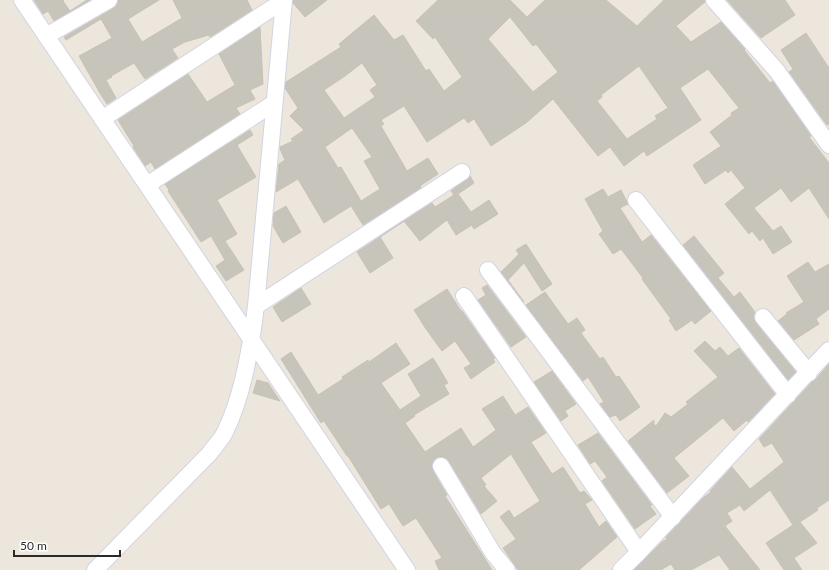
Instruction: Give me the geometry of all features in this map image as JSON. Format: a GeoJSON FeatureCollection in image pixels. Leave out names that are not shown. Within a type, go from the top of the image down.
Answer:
{"type":"FeatureCollection","features":[{"type":"Feature","properties":{"kind":"street"},"geometry":{"type":"LineString","coordinates":[[22,0],[407,570]]}},
{"type":"Feature","properties":{"kind":"street"},"geometry":{"type":"LineString","coordinates":[[46,36],[109,0]]}},
{"type":"Feature","properties":{"kind":"street"},"geometry":{"type":"LineString","coordinates":[[714,0],[777,71],[829,145]]}},
{"type":"Feature","properties":{"kind":"street"},"geometry":{"type":"LineString","coordinates":[[102,118],[284,1]]}},
{"type":"Feature","properties":{"kind":"street"},"geometry":{"type":"LineString","coordinates":[[95,570],[209,454],[223,436],[236,407],[252,339],[256,306],[284,1]]}},
{"type":"Feature","properties":{"kind":"street"},"geometry":{"type":"LineString","coordinates":[[147,185],[274,103]]}},
{"type":"Feature","properties":{"kind":"street"},"geometry":{"type":"LineString","coordinates":[[256,306],[462,172]]}},
{"type":"Feature","properties":{"kind":"street"},"geometry":{"type":"LineString","coordinates":[[636,200],[788,395]]}},
{"type":"Feature","properties":{"kind":"street"},"geometry":{"type":"LineString","coordinates":[[488,270],[673,517]]}},
{"type":"Feature","properties":{"kind":"street"},"geometry":{"type":"LineString","coordinates":[[464,296],[639,552]]}},
{"type":"Feature","properties":{"kind":"street"},"geometry":{"type":"LineString","coordinates":[[763,317],[809,373]]}},
{"type":"Feature","properties":{"kind":"street"},"geometry":{"type":"LineString","coordinates":[[621,570],[673,517],[829,350]]}},
{"type":"Feature","properties":{"kind":"street"},"geometry":{"type":"LineString","coordinates":[[441,466],[493,553],[507,570]]}},
{"type":"Feature","properties":{"kind":"building"},"geometry":{"type":"Polygon","coordinates":[[[34,0],[64,0],[63,1],[70,11],[87,0],[90,0],[54,21],[48,11],[43,14],[34,0]]]}},
{"type":"Feature","properties":{"kind":"building"},"geometry":{"type":"Polygon","coordinates":[[[118,0],[159,0],[128,19],[142,42],[182,18],[173,0],[247,0],[252,10],[210,37],[209,35],[185,42],[172,49],[178,58],[145,79],[134,63],[111,76],[112,77],[106,80],[116,98],[107,104],[79,56],[112,38],[101,19],[66,40],[64,37],[114,8],[118,0]]]}},
{"type":"Feature","properties":{"kind":"building"},"geometry":{"type":"Polygon","coordinates":[[[293,0],[327,0],[305,17],[293,3],[293,0]]]}},
{"type":"Feature","properties":{"kind":"building"},"geometry":{"type":"Polygon","coordinates":[[[438,0],[510,0],[527,17],[545,0],[606,0],[637,26],[664,0],[705,0],[705,2],[676,26],[691,42],[721,22],[745,49],[744,50],[770,83],[773,81],[811,136],[809,137],[829,163],[829,219],[809,188],[791,202],[781,188],[754,208],[773,231],[781,226],[792,242],[773,254],[763,238],[760,241],[752,231],[749,234],[725,204],[745,188],[731,170],[728,173],[726,170],[705,184],[693,165],[721,146],[710,132],[732,115],[731,113],[739,108],[708,69],[680,88],[701,120],[647,156],[644,151],[624,166],[610,147],[598,156],[553,99],[526,123],[491,146],[474,119],[468,123],[464,118],[427,142],[404,106],[381,120],[384,124],[381,126],[407,171],[428,158],[438,174],[420,186],[421,188],[363,225],[351,206],[324,223],[298,179],[276,192],[279,164],[285,160],[280,147],[293,141],[291,139],[304,130],[290,116],[298,108],[285,88],[286,82],[341,47],[339,44],[374,15],[394,40],[403,35],[426,71],[429,69],[444,91],[462,77],[435,37],[433,39],[416,21],[438,0]],[[510,17],[488,39],[533,92],[558,72],[536,44],[533,46],[510,17]],[[362,63],[324,90],[344,118],[375,97],[370,90],[377,85],[362,63]],[[639,66],[601,95],[602,97],[597,101],[627,139],[657,119],[655,116],[668,108],[639,66]],[[352,128],[325,147],[338,168],[341,167],[361,201],[380,189],[364,161],[372,157],[352,128]]]}},
{"type":"Feature","properties":{"kind":"building"},"geometry":{"type":"Polygon","coordinates":[[[727,0],[785,0],[795,15],[761,38],[727,0]]]}},
{"type":"Feature","properties":{"kind":"building"},"geometry":{"type":"Polygon","coordinates":[[[260,27],[263,84],[250,90],[255,99],[236,108],[240,114],[155,169],[151,162],[145,166],[118,120],[188,74],[207,102],[235,85],[219,54],[260,27]]]}},
{"type":"Feature","properties":{"kind":"building"},"geometry":{"type":"Polygon","coordinates":[[[806,33],[829,68],[829,124],[827,125],[789,72],[793,69],[781,50],[806,33]]]}},
{"type":"Feature","properties":{"kind":"building"},"geometry":{"type":"Polygon","coordinates":[[[250,130],[253,135],[237,145],[256,177],[217,200],[237,234],[225,241],[244,270],[226,281],[216,266],[225,260],[211,236],[201,242],[165,184],[250,130]]]}},
{"type":"Feature","properties":{"kind":"building"},"geometry":{"type":"Polygon","coordinates":[[[470,176],[474,183],[458,194],[471,212],[489,200],[498,214],[474,229],[472,225],[456,235],[447,220],[420,241],[404,221],[432,203],[435,207],[454,195],[451,191],[470,176]]]}},
{"type":"Feature","properties":{"kind":"building"},"geometry":{"type":"Polygon","coordinates":[[[603,189],[608,197],[621,190],[628,204],[620,208],[642,242],[651,235],[711,311],[695,324],[692,320],[676,331],[669,320],[671,319],[621,249],[613,254],[599,234],[603,231],[585,199],[603,189]]]}},
{"type":"Feature","properties":{"kind":"building"},"geometry":{"type":"Polygon","coordinates":[[[286,206],[301,232],[283,243],[273,226],[274,213],[286,206]]]}},
{"type":"Feature","properties":{"kind":"building"},"geometry":{"type":"Polygon","coordinates":[[[404,221],[380,237],[393,258],[370,273],[357,252],[404,221]]]}},
{"type":"Feature","properties":{"kind":"building"},"geometry":{"type":"Polygon","coordinates":[[[694,236],[724,273],[718,278],[734,297],[740,292],[755,312],[754,318],[756,323],[796,372],[788,380],[683,245],[694,236]]]}},
{"type":"Feature","properties":{"kind":"building"},"geometry":{"type":"Polygon","coordinates":[[[526,244],[552,284],[542,291],[524,263],[508,280],[524,302],[501,272],[519,254],[516,250],[526,244]]]}},
{"type":"Feature","properties":{"kind":"building"},"geometry":{"type":"Polygon","coordinates":[[[808,262],[815,272],[829,264],[829,309],[816,319],[819,324],[794,340],[778,321],[787,314],[786,313],[804,302],[787,276],[808,262]]]}},
{"type":"Feature","properties":{"kind":"building"},"geometry":{"type":"Polygon","coordinates":[[[487,285],[526,337],[511,347],[478,300],[486,295],[482,288],[487,285]]]}},
{"type":"Feature","properties":{"kind":"building"},"geometry":{"type":"Polygon","coordinates":[[[301,288],[311,304],[282,322],[273,307],[301,288]]]}},
{"type":"Feature","properties":{"kind":"building"},"geometry":{"type":"Polygon","coordinates":[[[447,289],[495,358],[493,359],[495,362],[471,379],[464,368],[471,364],[455,341],[442,351],[414,310],[447,289]]]}},
{"type":"Feature","properties":{"kind":"building"},"geometry":{"type":"Polygon","coordinates":[[[545,292],[568,324],[577,318],[585,330],[581,333],[600,359],[603,357],[616,377],[619,376],[640,407],[620,421],[616,415],[610,417],[600,404],[604,402],[588,377],[583,381],[526,305],[545,292]]]}},
{"type":"Feature","properties":{"kind":"building"},"geometry":{"type":"Polygon","coordinates":[[[705,341],[715,351],[720,347],[728,356],[739,348],[775,394],[748,422],[747,420],[734,431],[723,418],[674,458],[689,476],[667,493],[628,441],[654,420],[654,424],[656,426],[665,413],[671,417],[688,404],[686,402],[718,377],[694,351],[705,341]]]}},
{"type":"Feature","properties":{"kind":"building"},"geometry":{"type":"Polygon","coordinates":[[[396,343],[410,364],[381,383],[400,410],[421,396],[408,374],[433,358],[448,383],[444,385],[449,394],[414,415],[415,416],[405,423],[425,452],[461,428],[473,447],[496,430],[482,409],[503,396],[515,415],[528,407],[546,433],[531,442],[552,474],[563,467],[580,493],[584,491],[592,500],[585,504],[599,527],[606,521],[617,537],[579,570],[518,570],[503,548],[516,539],[500,517],[509,510],[514,518],[540,501],[511,454],[481,478],[486,485],[484,486],[497,501],[481,514],[449,461],[440,457],[436,458],[433,462],[433,471],[447,495],[445,496],[492,570],[439,570],[435,561],[442,558],[416,518],[403,526],[389,504],[381,509],[324,421],[321,423],[281,359],[291,352],[318,395],[343,379],[342,377],[368,360],[369,362],[396,343]]]}},
{"type":"Feature","properties":{"kind":"building"},"geometry":{"type":"Polygon","coordinates":[[[829,364],[829,500],[817,508],[818,510],[800,522],[817,543],[794,558],[802,570],[784,570],[766,543],[793,525],[770,490],[744,511],[740,505],[727,513],[732,521],[725,526],[760,570],[730,570],[719,555],[691,570],[675,570],[671,564],[661,570],[634,570],[662,542],[667,539],[666,537],[703,498],[711,492],[710,491],[732,467],[750,489],[784,462],[772,443],[764,447],[759,439],[829,364]]]}},
{"type":"Feature","properties":{"kind":"building"},"geometry":{"type":"Polygon","coordinates":[[[552,371],[576,404],[565,411],[568,416],[561,421],[534,382],[552,371]]]}},
{"type":"Feature","properties":{"kind":"building"},"geometry":{"type":"Polygon","coordinates":[[[257,380],[268,383],[280,401],[253,393],[257,380]]]}},
{"type":"Feature","properties":{"kind":"building"},"geometry":{"type":"Polygon","coordinates":[[[598,433],[652,505],[650,506],[656,514],[635,529],[602,481],[607,477],[595,461],[590,464],[578,445],[598,433]]]}}]}
